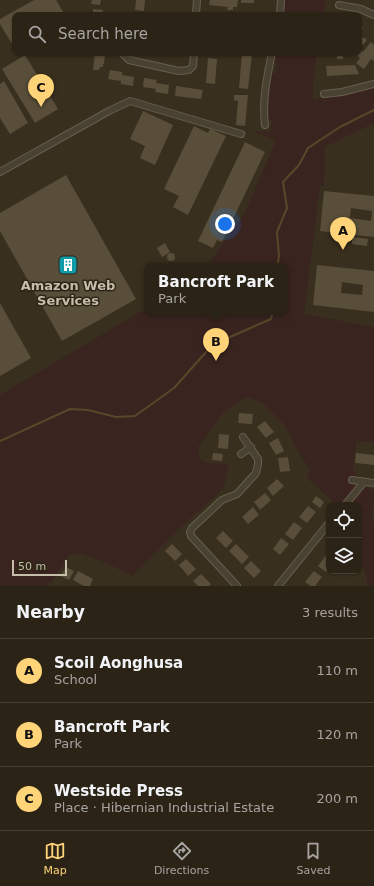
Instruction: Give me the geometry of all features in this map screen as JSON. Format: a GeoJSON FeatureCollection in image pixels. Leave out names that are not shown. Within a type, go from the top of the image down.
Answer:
{"type":"FeatureCollection","features":[{"type":"Feature","properties":{"kind":"street"},"geometry":{"type":"LineString","coordinates":[[196,12],[197,0]]}},
{"type":"Feature","properties":{"kind":"street"},"geometry":{"type":"LineString","coordinates":[[280,12],[282,0]]}},
{"type":"Feature","properties":{"kind":"street"},"geometry":{"type":"LineString","coordinates":[[338,5],[374,15]]}},
{"type":"Feature","properties":{"kind":"street"},"geometry":{"type":"LineString","coordinates":[[125,56],[128,60],[179,71],[189,70],[193,66],[194,56]]}},
{"type":"Feature","properties":{"kind":"street"},"geometry":{"type":"LineString","coordinates":[[265,125],[264,116],[267,78],[271,56]]}},
{"type":"Feature","properties":{"kind":"street"},"geometry":{"type":"LineString","coordinates":[[324,94],[342,92],[374,84]]}},
{"type":"Feature","properties":{"kind":"street"},"geometry":{"type":"LineString","coordinates":[[0,172],[109,111],[130,101],[241,134]]}},
{"type":"Feature","properties":{"kind":"street"},"geometry":{"type":"LineString","coordinates":[[237,586],[191,536],[190,532],[192,528],[222,500],[237,494],[256,473],[258,459],[243,437]]}},
{"type":"Feature","properties":{"kind":"street"},"geometry":{"type":"LineString","coordinates":[[241,454],[250,447]]}},
{"type":"Feature","properties":{"kind":"street"},"geometry":{"type":"LineString","coordinates":[[352,480],[374,483]]}},
{"type":"Feature","properties":{"kind":"street"},"geometry":{"type":"LineString","coordinates":[[347,502],[364,482]]}},
{"type":"Feature","properties":{"kind":"street"},"geometry":{"type":"LineString","coordinates":[[278,586],[326,527]]}},
{"type":"Feature","properties":{"kind":"shaded area"},"geometry":{"type":"Polygon","coordinates":[[[285,0],[327,0],[324,12],[284,12],[285,0]]]}},
{"type":"Feature","properties":{"kind":"shaded area"},"geometry":{"type":"Polygon","coordinates":[[[273,56],[317,56],[313,81],[313,100],[374,87],[374,123],[325,147],[324,186],[320,186],[304,314],[374,327],[374,442],[356,441],[353,471],[368,488],[374,490],[372,521],[374,521],[374,586],[368,586],[364,568],[362,566],[362,502],[334,502],[307,478],[310,470],[295,446],[286,427],[261,402],[246,397],[223,413],[198,447],[200,459],[206,463],[229,464],[224,486],[219,493],[182,526],[132,576],[107,563],[80,553],[69,555],[51,583],[50,582],[46,586],[0,586],[0,395],[144,310],[144,315],[288,315],[288,263],[209,263],[245,213],[276,140],[256,133],[256,131],[270,132],[272,121],[267,118],[266,111],[270,73],[276,73],[277,62],[272,61],[273,56]]]}},
{"type":"Feature","properties":{"kind":"building"},"geometry":{"type":"Polygon","coordinates":[[[34,0],[56,0],[63,12],[13,12],[34,0]]]}},
{"type":"Feature","properties":{"kind":"building"},"geometry":{"type":"Polygon","coordinates":[[[92,0],[101,0],[100,5],[91,4],[92,0]]]}},
{"type":"Feature","properties":{"kind":"building"},"geometry":{"type":"Polygon","coordinates":[[[136,0],[145,0],[144,11],[135,10],[136,0]]]}},
{"type":"Feature","properties":{"kind":"building"},"geometry":{"type":"Polygon","coordinates":[[[210,0],[238,0],[237,7],[233,7],[233,10],[227,10],[228,7],[209,5],[210,0]]]}},
{"type":"Feature","properties":{"kind":"building"},"geometry":{"type":"Polygon","coordinates":[[[241,0],[254,0],[254,3],[241,3],[241,0]]]}},
{"type":"Feature","properties":{"kind":"building"},"geometry":{"type":"Polygon","coordinates":[[[93,9],[103,10],[103,12],[93,12],[93,9]]]}},
{"type":"Feature","properties":{"kind":"building"},"geometry":{"type":"Polygon","coordinates":[[[12,12],[12,44],[0,24],[0,19],[12,12]]]}},
{"type":"Feature","properties":{"kind":"building"},"geometry":{"type":"Polygon","coordinates":[[[363,37],[367,40],[363,45],[362,44],[363,37]]]}},
{"type":"Feature","properties":{"kind":"building"},"geometry":{"type":"Polygon","coordinates":[[[371,42],[374,45],[374,61],[371,59],[364,69],[356,63],[360,58],[357,56],[362,56],[362,51],[363,52],[371,42]]]}},
{"type":"Feature","properties":{"kind":"building"},"geometry":{"type":"Polygon","coordinates":[[[26,56],[58,109],[35,123],[2,69],[26,56]]]}},
{"type":"Feature","properties":{"kind":"building"},"geometry":{"type":"Polygon","coordinates":[[[95,56],[105,56],[103,67],[100,67],[99,70],[93,70],[95,56]]]}},
{"type":"Feature","properties":{"kind":"building"},"geometry":{"type":"Polygon","coordinates":[[[242,56],[252,56],[248,89],[239,88],[242,56]]]}},
{"type":"Feature","properties":{"kind":"building"},"geometry":{"type":"Polygon","coordinates":[[[337,56],[343,56],[343,59],[337,59],[337,56]]]}},
{"type":"Feature","properties":{"kind":"building"},"geometry":{"type":"Polygon","coordinates":[[[208,58],[217,59],[215,84],[206,83],[208,58]]]}},
{"type":"Feature","properties":{"kind":"building"},"geometry":{"type":"Polygon","coordinates":[[[355,65],[359,74],[327,76],[326,66],[355,65]]]}},
{"type":"Feature","properties":{"kind":"building"},"geometry":{"type":"Polygon","coordinates":[[[110,70],[122,72],[122,75],[134,77],[133,86],[121,84],[121,81],[108,79],[110,70]]]}},
{"type":"Feature","properties":{"kind":"building"},"geometry":{"type":"Polygon","coordinates":[[[144,78],[157,80],[156,83],[169,85],[168,94],[155,92],[156,89],[143,87],[144,78]]]}},
{"type":"Feature","properties":{"kind":"building"},"geometry":{"type":"Polygon","coordinates":[[[4,81],[28,123],[10,134],[0,118],[0,84],[4,81]]]}},
{"type":"Feature","properties":{"kind":"building"},"geometry":{"type":"Polygon","coordinates":[[[176,86],[203,90],[201,99],[175,96],[176,86]]]}},
{"type":"Feature","properties":{"kind":"building"},"geometry":{"type":"Polygon","coordinates":[[[234,95],[248,95],[245,126],[236,125],[238,101],[234,100],[234,95]]]}},
{"type":"Feature","properties":{"kind":"building"},"geometry":{"type":"Polygon","coordinates":[[[143,111],[173,125],[155,165],[140,158],[145,146],[130,139],[143,111]]]}},
{"type":"Feature","properties":{"kind":"building"},"geometry":{"type":"Polygon","coordinates":[[[194,126],[208,133],[210,129],[226,136],[188,215],[173,207],[179,196],[164,189],[194,126]]]}},
{"type":"Feature","properties":{"kind":"building"},"geometry":{"type":"Polygon","coordinates":[[[245,142],[265,152],[222,242],[217,240],[213,248],[198,241],[245,142]]]}},
{"type":"Feature","properties":{"kind":"building","name":"Amazon Web Services"},"geometry":{"type":"Polygon","coordinates":[[[66,175],[136,299],[62,341],[0,231],[0,213],[66,175]]]}},
{"type":"Feature","properties":{"kind":"building"},"geometry":{"type":"Polygon","coordinates":[[[324,191],[374,196],[374,237],[320,231],[324,191]],[[351,208],[350,218],[371,221],[372,211],[351,208]]]}},
{"type":"Feature","properties":{"kind":"building"},"geometry":{"type":"Polygon","coordinates":[[[352,237],[368,239],[367,246],[352,244],[352,237]]]}},
{"type":"Feature","properties":{"kind":"building"},"geometry":{"type":"Polygon","coordinates":[[[165,243],[170,252],[162,257],[157,248],[165,243]]]}},
{"type":"Feature","properties":{"kind":"building"},"geometry":{"type":"Polygon","coordinates":[[[169,253],[173,253],[175,257],[173,261],[169,261],[167,259],[167,255],[169,253]]]}},
{"type":"Feature","properties":{"kind":"building"},"geometry":{"type":"Polygon","coordinates":[[[317,265],[374,271],[374,312],[313,305],[317,265]],[[342,282],[341,293],[362,295],[363,285],[342,282]]]}},
{"type":"Feature","properties":{"kind":"building","name":"Amazon Web Services"},"geometry":{"type":"Polygon","coordinates":[[[0,303],[31,358],[0,376],[0,303]]]}},
{"type":"Feature","properties":{"kind":"building"},"geometry":{"type":"Polygon","coordinates":[[[239,413],[253,414],[252,424],[238,423],[239,413]]]}},
{"type":"Feature","properties":{"kind":"building"},"geometry":{"type":"Polygon","coordinates":[[[265,421],[274,432],[266,438],[257,427],[265,421]]]}},
{"type":"Feature","properties":{"kind":"building"},"geometry":{"type":"Polygon","coordinates":[[[219,434],[229,435],[228,449],[218,448],[219,434]]]}},
{"type":"Feature","properties":{"kind":"building"},"geometry":{"type":"Polygon","coordinates":[[[278,438],[284,451],[276,455],[269,443],[278,438]]]}},
{"type":"Feature","properties":{"kind":"building"},"geometry":{"type":"Polygon","coordinates":[[[213,453],[223,454],[222,461],[212,460],[213,453]]]}},
{"type":"Feature","properties":{"kind":"building"},"geometry":{"type":"Polygon","coordinates":[[[356,453],[374,455],[374,465],[355,463],[356,453]]]}},
{"type":"Feature","properties":{"kind":"building"},"geometry":{"type":"Polygon","coordinates":[[[288,457],[290,471],[280,472],[278,458],[288,457]]]}},
{"type":"Feature","properties":{"kind":"building"},"geometry":{"type":"Polygon","coordinates":[[[277,479],[284,486],[273,496],[267,488],[277,479]]]}},
{"type":"Feature","properties":{"kind":"building"},"geometry":{"type":"Polygon","coordinates":[[[265,493],[271,500],[260,510],[254,502],[265,493]]]}},
{"type":"Feature","properties":{"kind":"building"},"geometry":{"type":"Polygon","coordinates":[[[316,496],[324,502],[320,508],[312,502],[316,496]]]}},
{"type":"Feature","properties":{"kind":"building"},"geometry":{"type":"Polygon","coordinates":[[[308,506],[316,512],[307,523],[299,517],[308,506]]]}},
{"type":"Feature","properties":{"kind":"building"},"geometry":{"type":"Polygon","coordinates":[[[253,507],[259,515],[248,524],[242,517],[253,507]]]}},
{"type":"Feature","properties":{"kind":"building"},"geometry":{"type":"Polygon","coordinates":[[[294,522],[302,528],[293,540],[285,534],[294,522]]]}},
{"type":"Feature","properties":{"kind":"building"},"geometry":{"type":"Polygon","coordinates":[[[223,531],[233,541],[226,548],[216,538],[223,531]]]}},
{"type":"Feature","properties":{"kind":"building"},"geometry":{"type":"Polygon","coordinates":[[[281,538],[289,544],[280,555],[273,549],[281,538]]]}},
{"type":"Feature","properties":{"kind":"building"},"geometry":{"type":"Polygon","coordinates":[[[172,544],[182,554],[175,561],[165,551],[172,544]]]}},
{"type":"Feature","properties":{"kind":"building"},"geometry":{"type":"Polygon","coordinates":[[[236,544],[249,557],[242,564],[229,551],[236,544]]]}},
{"type":"Feature","properties":{"kind":"building"},"geometry":{"type":"Polygon","coordinates":[[[326,555],[326,572],[318,566],[326,555]]]}},
{"type":"Feature","properties":{"kind":"building"},"geometry":{"type":"Polygon","coordinates":[[[186,559],[196,569],[188,576],[179,565],[186,559]]]}},
{"type":"Feature","properties":{"kind":"building"},"geometry":{"type":"Polygon","coordinates":[[[251,561],[261,571],[254,578],[244,568],[251,561]]]}},
{"type":"Feature","properties":{"kind":"building"},"geometry":{"type":"Polygon","coordinates":[[[66,567],[74,571],[69,580],[61,576],[66,567]]]}},
{"type":"Feature","properties":{"kind":"building"},"geometry":{"type":"Polygon","coordinates":[[[78,571],[93,579],[90,586],[84,586],[73,580],[78,571]]]}},
{"type":"Feature","properties":{"kind":"building"},"geometry":{"type":"Polygon","coordinates":[[[314,571],[322,577],[315,586],[311,586],[305,582],[314,571]]]}},
{"type":"Feature","properties":{"kind":"building"},"geometry":{"type":"Polygon","coordinates":[[[201,574],[211,584],[209,586],[198,586],[193,581],[201,574]]]}},
{"type":"Feature","properties":{"kind":"waterway"},"geometry":{"type":"LineString","coordinates":[[278,263],[279,257],[277,232],[287,208],[283,182],[299,165],[308,148],[340,127],[374,110]]}},
{"type":"Feature","properties":{"kind":"waterway"},"geometry":{"type":"LineString","coordinates":[[0,441],[70,409],[88,410],[116,417],[135,416],[174,388],[207,351],[230,337],[271,319],[272,315]]}},
{"type":"Feature","properties":{"kind":"place","name":"Westside Press"},"geometry":{"type":"Point","coordinates":[41,107]}},
{"type":"Feature","properties":{"kind":"place","name":"Scoil Aonghusa"},"geometry":{"type":"Point","coordinates":[343,250]}},
{"type":"Feature","properties":{"kind":"place","name":"Amazon Web Services"},"geometry":{"type":"Point","coordinates":[68,265]}},
{"type":"Feature","properties":{"kind":"place","name":"Bancroft Park"},"geometry":{"type":"Point","coordinates":[216,361]}}]}
